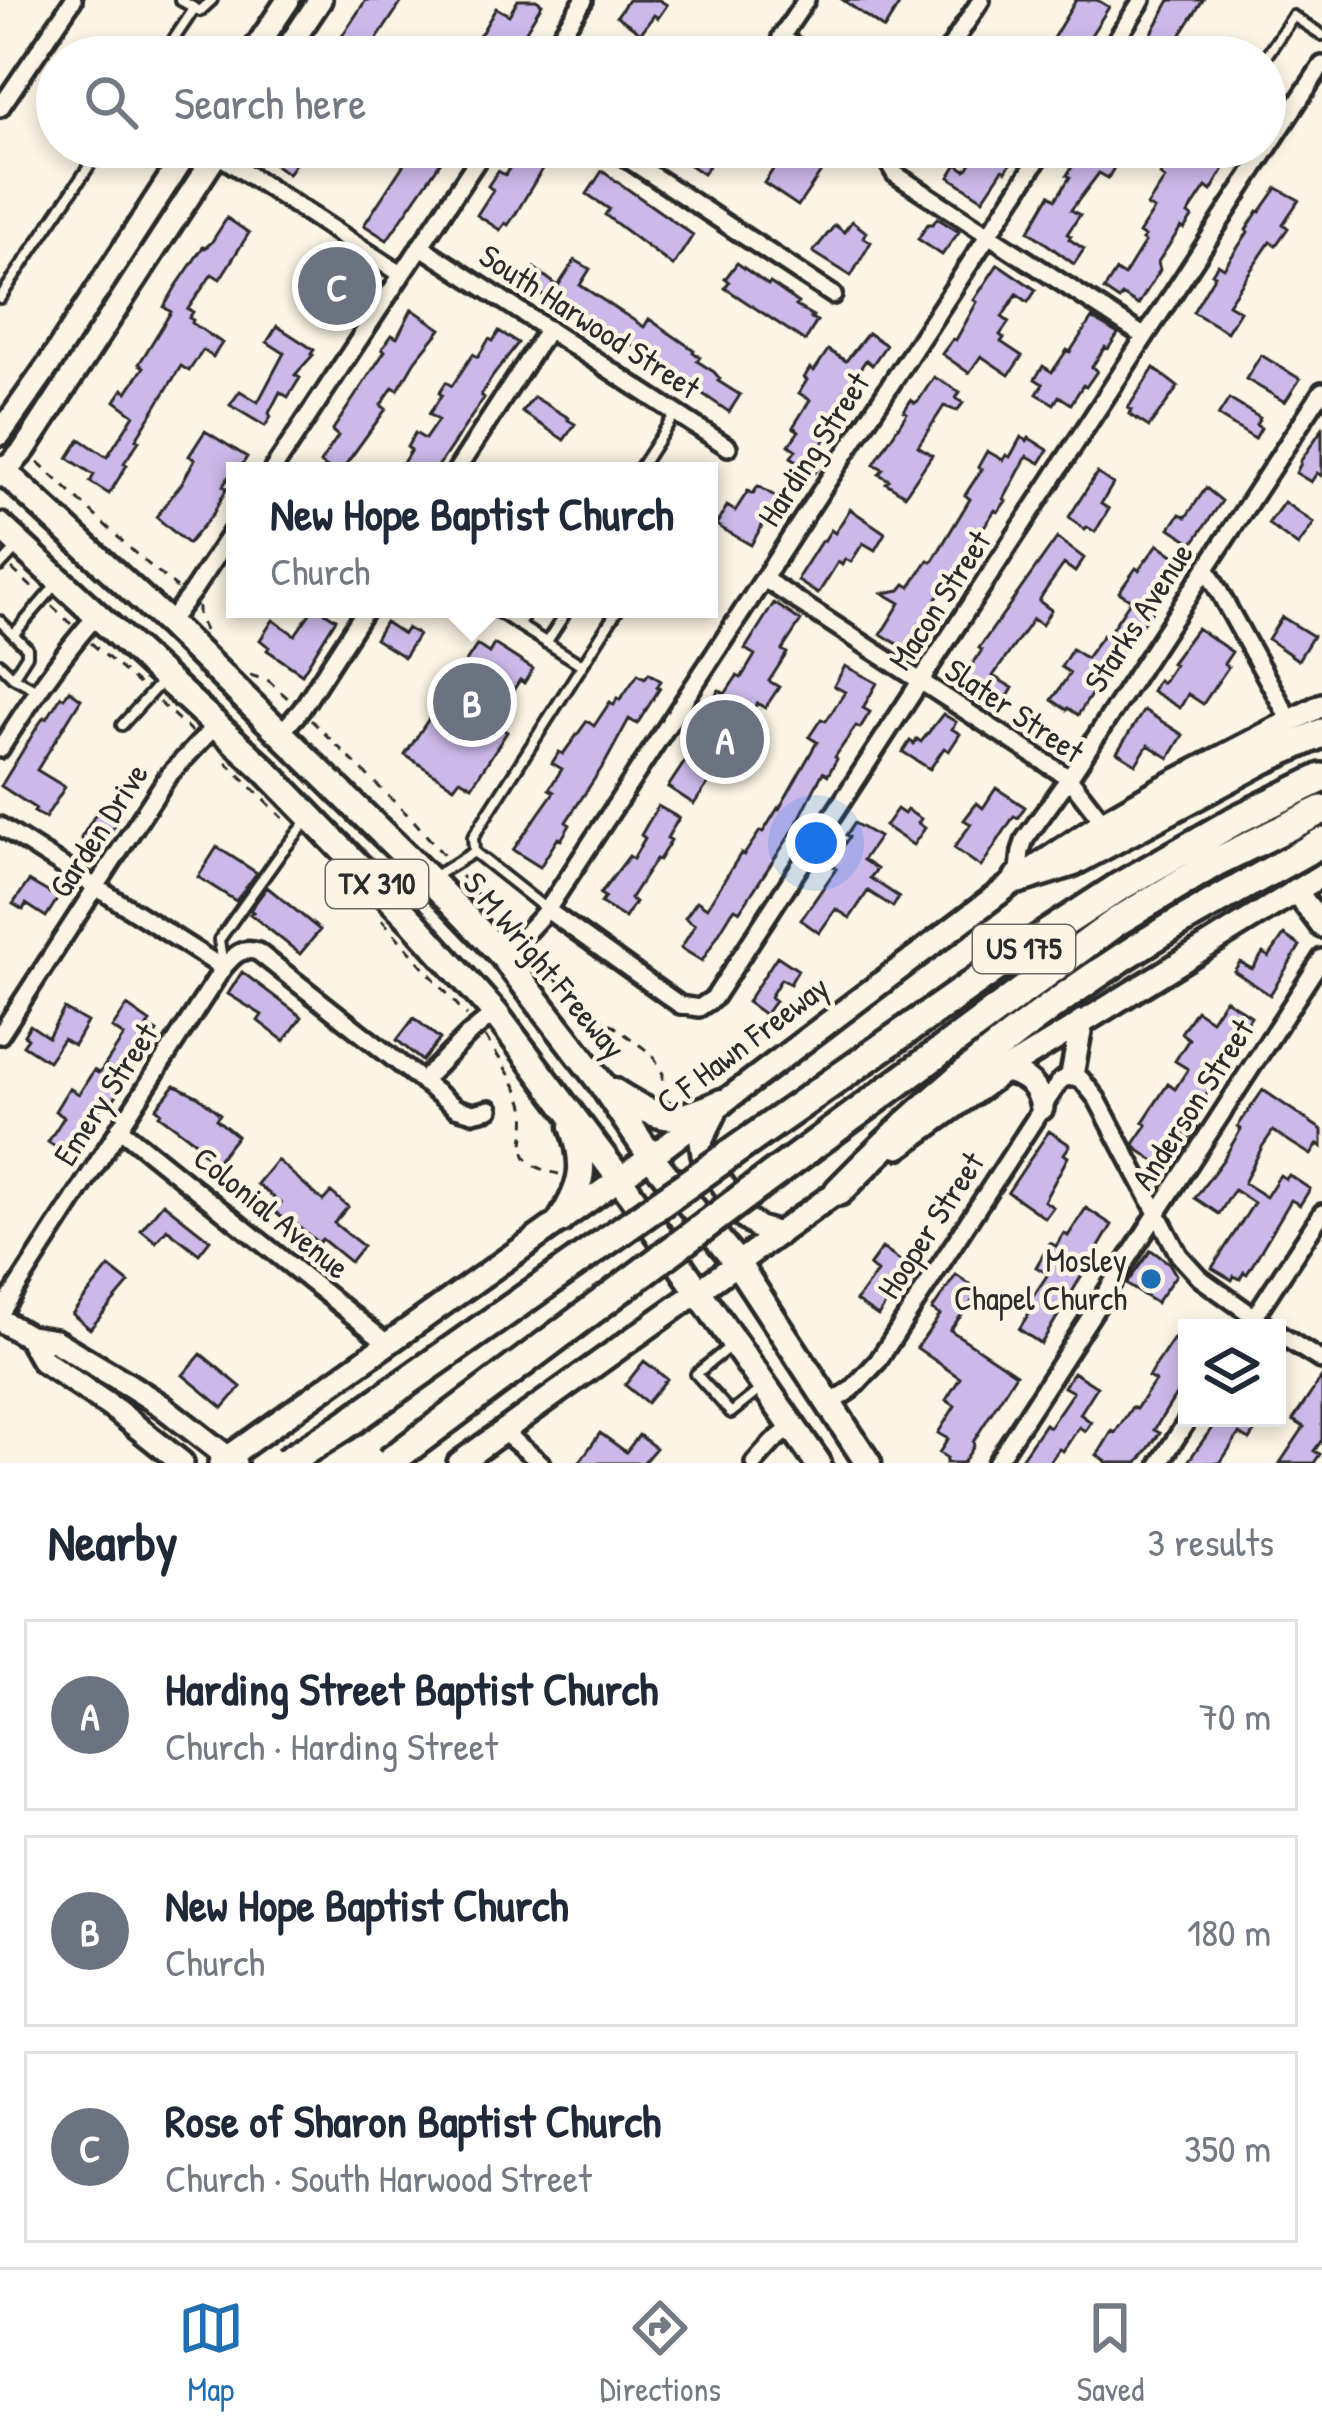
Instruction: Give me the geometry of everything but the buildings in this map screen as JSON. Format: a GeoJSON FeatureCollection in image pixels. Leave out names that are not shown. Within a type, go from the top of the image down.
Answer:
{"type":"FeatureCollection","features":[{"type":"Feature","properties":{"kind":"highway"},"geometry":{"type":"LineString","coordinates":[[1018,879],[1072,862],[1322,733]]}},
{"type":"Feature","properties":{"kind":"highway","name":"US 175"},"geometry":{"type":"LineString","coordinates":[[286,1463],[1004,962],[1119,887],[1236,820],[1322,778]]}},
{"type":"Feature","properties":{"kind":"highway","name":"US 175"},"geometry":{"type":"LineString","coordinates":[[388,1463],[1075,950],[1216,862],[1322,810]]}},
{"type":"Feature","properties":{"kind":"highway"},"geometry":{"type":"LineString","coordinates":[[838,1190],[894,1134],[984,1057],[1122,957],[1322,842]]}},
{"type":"Feature","properties":{"kind":"main road"},"geometry":{"type":"LineString","coordinates":[[296,36],[320,0]]}},
{"type":"Feature","properties":{"kind":"main road"},"geometry":{"type":"LineString","coordinates":[[262,36],[280,4]]}},
{"type":"Feature","properties":{"kind":"main road"},"geometry":{"type":"LineString","coordinates":[[0,434],[176,168]]}},
{"type":"Feature","properties":{"kind":"main road"},"geometry":{"type":"LineString","coordinates":[[1,472],[24,451],[203,168]]}},
{"type":"Feature","properties":{"kind":"main road","name":"S M Wright Freeway"},"geometry":{"type":"LineString","coordinates":[[1,472],[167,623],[429,879],[505,942],[652,1156],[737,1263],[868,1463]]}},
{"type":"Feature","properties":{"kind":"main road","name":"S M Wright Freeway"},"geometry":{"type":"LineString","coordinates":[[0,526],[9,557],[53,590],[98,614],[158,686],[216,725],[304,825],[414,923],[495,1012],[620,1179],[818,1463]]}},
{"type":"Feature","properties":{"kind":"main road","name":"C F Hawn Freeway"},"geometry":{"type":"LineString","coordinates":[[227,1461],[652,1156],[1018,879],[1103,822],[1322,705]]}},
{"type":"Feature","properties":{"kind":"main road"},"geometry":{"type":"LineString","coordinates":[[459,1463],[1004,1071],[1322,875]]}},
{"type":"Feature","properties":{"kind":"main road"},"geometry":{"type":"LineString","coordinates":[[1295,890],[1322,926]]}},
{"type":"Feature","properties":{"kind":"main road"},"geometry":{"type":"LineString","coordinates":[[1078,1078],[1076,1052],[1082,1021]]}},
{"type":"Feature","properties":{"kind":"main road"},"geometry":{"type":"LineString","coordinates":[[1004,1071],[1028,1079],[1042,1108]]}},
{"type":"Feature","properties":{"kind":"main road"},"geometry":{"type":"LineString","coordinates":[[601,1083],[661,1116],[692,1116],[722,1102]]}},
{"type":"Feature","properties":{"kind":"main road"},"geometry":{"type":"LineString","coordinates":[[722,1102],[701,1141],[703,1155],[746,1219],[778,1234]]}},
{"type":"Feature","properties":{"kind":"main road"},"geometry":{"type":"LineString","coordinates":[[561,1220],[582,1178],[580,1144],[566,1107]]}},
{"type":"Feature","properties":{"kind":"main road"},"geometry":{"type":"LineString","coordinates":[[0,1317],[29,1336],[55,1341],[129,1385],[162,1406],[227,1461]]}},
{"type":"Feature","properties":{"kind":"main road"},"geometry":{"type":"LineString","coordinates":[[29,1336],[41,1360],[99,1397],[182,1463]]}},
{"type":"Feature","properties":{"kind":"street"},"geometry":{"type":"LineString","coordinates":[[49,36],[73,0]]}},
{"type":"Feature","properties":{"kind":"street"},"geometry":{"type":"LineString","coordinates":[[560,36],[584,0]]}},
{"type":"Feature","properties":{"kind":"street"},"geometry":{"type":"LineString","coordinates":[[782,36],[806,0]]}},
{"type":"Feature","properties":{"kind":"street"},"geometry":{"type":"LineString","coordinates":[[958,36],[981,0]]}},
{"type":"Feature","properties":{"kind":"street"},"geometry":{"type":"LineString","coordinates":[[1119,36],[1142,0]]}},
{"type":"Feature","properties":{"kind":"street"},"geometry":{"type":"LineString","coordinates":[[0,108],[36,55]]}},
{"type":"Feature","properties":{"kind":"street","name":"Macon Street"},"geometry":{"type":"LineString","coordinates":[[1286,114],[1322,65]]}},
{"type":"Feature","properties":{"kind":"street"},"geometry":{"type":"LineString","coordinates":[[243,168],[401,274]]}},
{"type":"Feature","properties":{"kind":"street"},"geometry":{"type":"LineString","coordinates":[[278,462],[472,168]]}},
{"type":"Feature","properties":{"kind":"street"},"geometry":{"type":"LineString","coordinates":[[642,168],[833,295]]}},
{"type":"Feature","properties":{"kind":"street"},"geometry":{"type":"LineString","coordinates":[[891,168],[1145,337]]}},
{"type":"Feature","properties":{"kind":"street","name":"Harding Street"},"geometry":{"type":"LineString","coordinates":[[505,942],[548,910],[1032,168]]}},
{"type":"Feature","properties":{"kind":"street","name":"Macon Street"},"geometry":{"type":"LineString","coordinates":[[548,910],[680,1005],[708,1005],[1145,337],[1250,168]]}},
{"type":"Feature","properties":{"kind":"street","name":"South Harwood Street"},"geometry":{"type":"LineString","coordinates":[[420,246],[728,447]]}},
{"type":"Feature","properties":{"kind":"street"},"geometry":{"type":"LineString","coordinates":[[462,462],[548,329]]}},
{"type":"Feature","properties":{"kind":"street","name":"Starks Avenue"},"geometry":{"type":"LineString","coordinates":[[1018,879],[1025,839],[1322,391]]}},
{"type":"Feature","properties":{"kind":"street"},"geometry":{"type":"LineString","coordinates":[[167,623],[226,541]]}},
{"type":"Feature","properties":{"kind":"street"},"geometry":{"type":"LineString","coordinates":[[1206,568],[1290,720]]}},
{"type":"Feature","properties":{"kind":"street","name":"Slater Street"},"geometry":{"type":"LineString","coordinates":[[764,579],[1069,778],[1103,822]]}},
{"type":"Feature","properties":{"kind":"street"},"geometry":{"type":"LineString","coordinates":[[0,748],[73,642],[98,614]]}},
{"type":"Feature","properties":{"kind":"street"},"geometry":{"type":"LineString","coordinates":[[279,735],[301,710],[360,618]]}},
{"type":"Feature","properties":{"kind":"street","name":"Garden Drive"},"geometry":{"type":"LineString","coordinates":[[0,1035],[168,776],[216,725]]}},
{"type":"Feature","properties":{"kind":"street"},"geometry":{"type":"LineString","coordinates":[[0,826],[223,968],[237,952],[247,948],[258,952],[457,1108],[490,1109]]}},
{"type":"Feature","properties":{"kind":"street","name":"Anderson Street"},"geometry":{"type":"LineString","coordinates":[[996,1463],[1322,958]]}},
{"type":"Feature","properties":{"kind":"street","name":"Emery Street"},"geometry":{"type":"LineString","coordinates":[[0,1317],[223,968]]}},
{"type":"Feature","properties":{"kind":"street"},"geometry":{"type":"LineString","coordinates":[[422,1081],[495,1012]]}},
{"type":"Feature","properties":{"kind":"street"},"geometry":{"type":"LineString","coordinates":[[1078,1078],[1097,1099],[1187,1267],[1246,1319]]}},
{"type":"Feature","properties":{"kind":"street","name":"Hooper Street"},"geometry":{"type":"LineString","coordinates":[[831,1403],[878,1361],[1060,1081],[1078,1078]]}},
{"type":"Feature","properties":{"kind":"street","name":"Colonial Avenue"},"geometry":{"type":"LineString","coordinates":[[119,1128],[387,1343]]}},
{"type":"Feature","properties":{"kind":"street"},"geometry":{"type":"LineString","coordinates":[[1254,1319],[1322,1213]]}},
{"type":"Feature","properties":{"kind":"street"},"geometry":{"type":"LineString","coordinates":[[1286,1338],[1322,1361]]}},
{"type":"Feature","properties":{"kind":"street"},"geometry":{"type":"LineString","coordinates":[[754,1463],[793,1426]]}},
{"type":"Feature","properties":{"kind":"street"},"geometry":{"type":"LineString","coordinates":[[1160,1463],[1183,1427]]}},
{"type":"Feature","properties":{"kind":"street"},"geometry":{"type":"LineString","coordinates":[[502,1432],[541,1463]]}},
{"type":"Feature","properties":{"kind":"lane"},"geometry":{"type":"LineString","coordinates":[[180,0],[202,10],[212,0]]}},
{"type":"Feature","properties":{"kind":"lane"},"geometry":{"type":"LineString","coordinates":[[176,36],[194,9]]}},
{"type":"Feature","properties":{"kind":"lane"},"geometry":{"type":"LineString","coordinates":[[1280,36],[1293,16],[1322,35]]}},
{"type":"Feature","properties":{"kind":"lane"},"geometry":{"type":"LineString","coordinates":[[0,298],[88,168]]}},
{"type":"Feature","properties":{"kind":"lane"},"geometry":{"type":"LineString","coordinates":[[644,462],[676,413]]}},
{"type":"Feature","properties":{"kind":"lane"},"geometry":{"type":"LineString","coordinates":[[10,633],[53,590]]}},
{"type":"Feature","properties":{"kind":"lane"},"geometry":{"type":"LineString","coordinates":[[507,618],[582,665]]}},
{"type":"Feature","properties":{"kind":"lane"},"geometry":{"type":"LineString","coordinates":[[518,625],[523,618]]}},
{"type":"Feature","properties":{"kind":"lane"},"geometry":{"type":"LineString","coordinates":[[546,643],[562,618]]}},
{"type":"Feature","properties":{"kind":"lane"},"geometry":{"type":"LineString","coordinates":[[548,910],[474,852],[473,837],[612,618]]}},
{"type":"Feature","properties":{"kind":"lane"},"geometry":{"type":"LineString","coordinates":[[0,622],[23,642],[27,655],[13,677]]}},
{"type":"Feature","properties":{"kind":"lane"},"geometry":{"type":"LineString","coordinates":[[0,664],[38,690]]}},
{"type":"Feature","properties":{"kind":"lane"},"geometry":{"type":"LineString","coordinates":[[122,725],[158,686]]}},
{"type":"Feature","properties":{"kind":"lane"},"geometry":{"type":"LineString","coordinates":[[223,968],[219,940],[304,825]]}},
{"type":"Feature","properties":{"kind":"lane"},"geometry":{"type":"LineString","coordinates":[[429,879],[474,852]]}},
{"type":"Feature","properties":{"kind":"lane"},"geometry":{"type":"LineString","coordinates":[[734,1343],[696,1374],[731,1413],[765,1386]]}},
{"type":"Feature","properties":{"kind":"path"},"geometry":{"type":"LineString","coordinates":[[38,463],[177,587]]}},
{"type":"Feature","properties":{"kind":"path"},"geometry":{"type":"LineString","coordinates":[[9,557],[13,570],[53,590],[70,623]]}},
{"type":"Feature","properties":{"kind":"path"},"geometry":{"type":"LineString","coordinates":[[198,606],[206,632]]}},
{"type":"Feature","properties":{"kind":"path"},"geometry":{"type":"LineString","coordinates":[[92,644],[158,686],[187,728]]}},
{"type":"Feature","properties":{"kind":"path"},"geometry":{"type":"LineString","coordinates":[[247,674],[269,681],[292,702]]}},
{"type":"Feature","properties":{"kind":"path"},"geometry":{"type":"LineString","coordinates":[[308,716],[444,854]]}},
{"type":"Feature","properties":{"kind":"path"},"geometry":{"type":"LineString","coordinates":[[218,754],[304,825]]}},
{"type":"Feature","properties":{"kind":"path"},"geometry":{"type":"LineString","coordinates":[[459,874],[505,942]]}},
{"type":"Feature","properties":{"kind":"path"},"geometry":{"type":"LineString","coordinates":[[373,910],[468,1017]]}},
{"type":"Feature","properties":{"kind":"path"},"geometry":{"type":"LineString","coordinates":[[528,951],[572,995],[653,1055],[663,1074],[662,1103]]}},
{"type":"Feature","properties":{"kind":"path"},"geometry":{"type":"LineString","coordinates":[[487,1040],[523,1102],[526,1158],[535,1166],[566,1175]]}},
{"type":"Feature","properties":{"kind":"place","name":"Rose of Sharon Baptist Church"},"geometry":{"type":"Point","coordinates":[337,286]}},
{"type":"Feature","properties":{"kind":"place","name":"New Hope Baptist Church"},"geometry":{"type":"Point","coordinates":[472,702]}},
{"type":"Feature","properties":{"kind":"place","name":"Harding Street Baptist Church"},"geometry":{"type":"Point","coordinates":[725,739]}},
{"type":"Feature","properties":{"kind":"place","name":"Mosley Chapel Church"},"geometry":{"type":"Point","coordinates":[1151,1279]}}]}
